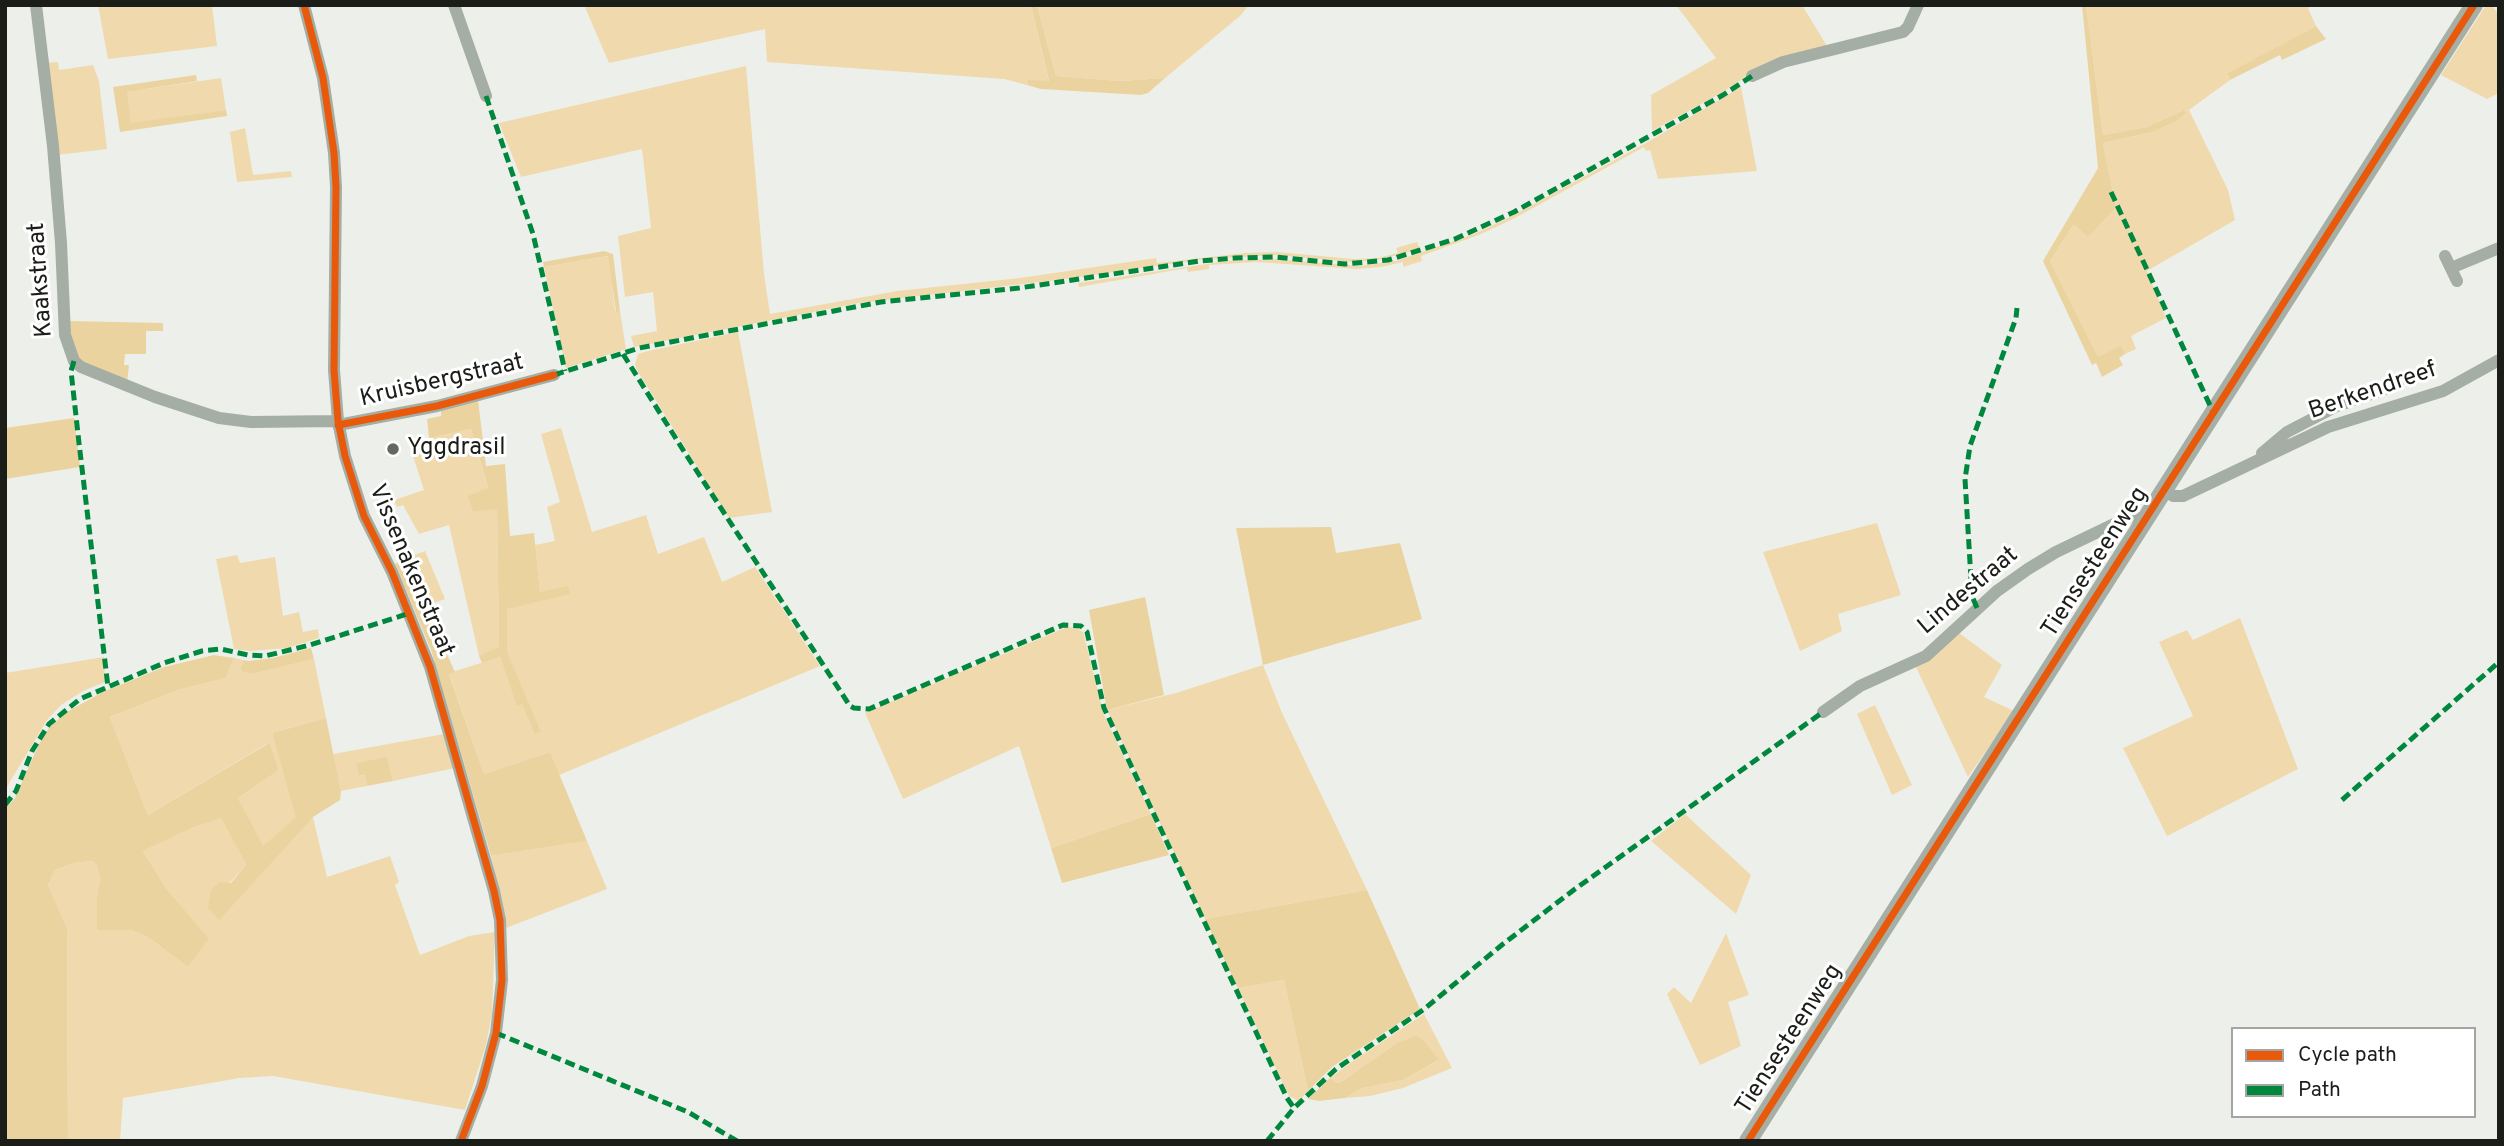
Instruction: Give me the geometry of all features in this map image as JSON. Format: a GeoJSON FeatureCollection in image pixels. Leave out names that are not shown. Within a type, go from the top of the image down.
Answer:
{"type":"FeatureCollection","features":[{"type":"Feature","properties":{"kind":"main road","name":"Tiensesteenweg"},"geometry":{"type":"LineString","coordinates":[[1748,1141],[2474,5]]}},
{"type":"Feature","properties":{"kind":"street","name":"Kaakstraat"},"geometry":{"type":"LineString","coordinates":[[36,5],[55,174],[65,335],[74,361],[81,367],[155,397],[219,418],[251,422],[338,423]]}},
{"type":"Feature","properties":{"kind":"street","name":"Vissenakenstraat"},"geometry":{"type":"LineString","coordinates":[[304,5],[323,78],[334,153],[334,370],[338,423],[345,456],[360,506],[401,592],[430,667],[500,920],[502,980],[496,1033],[482,1086],[461,1141]]}},
{"type":"Feature","properties":{"kind":"street"},"geometry":{"type":"LineString","coordinates":[[454,5],[486,96]]}},
{"type":"Feature","properties":{"kind":"street"},"geometry":{"type":"LineString","coordinates":[[1752,76],[1783,62],[1903,32],[1918,5]]}},
{"type":"Feature","properties":{"kind":"street"},"geometry":{"type":"LineString","coordinates":[[2451,268],[2499,248]]}},
{"type":"Feature","properties":{"kind":"street"},"geometry":{"type":"LineString","coordinates":[[2445,256],[2457,281]]}},
{"type":"Feature","properties":{"kind":"street","name":"Berkendreef"},"geometry":{"type":"LineString","coordinates":[[2165,491],[2174,496],[2183,496],[2328,427],[2443,391],[2499,360]]}},
{"type":"Feature","properties":{"kind":"street","name":"Kruisbergstraat"},"geometry":{"type":"LineString","coordinates":[[338,423],[437,406],[554,375]]}},
{"type":"Feature","properties":{"kind":"street","name":"Berkendreef"},"geometry":{"type":"LineString","coordinates":[[2258,459],[2271,444],[2287,432],[2337,407],[2398,384]]}},
{"type":"Feature","properties":{"kind":"street","name":"Lindestraat"},"geometry":{"type":"LineString","coordinates":[[1823,712],[1860,686],[1926,656],[1997,591],[2037,563],[2131,516],[2146,520]]}},
{"type":"Feature","properties":{"kind":"shaded area"},"geometry":{"type":"Polygon","coordinates":[[[98,5],[212,5],[217,46],[108,59],[98,5]]]}},
{"type":"Feature","properties":{"kind":"shaded area"},"geometry":{"type":"Polygon","coordinates":[[[584,5],[1031,5],[1049,82],[1028,81],[1027,85],[1004,79],[767,62],[765,29],[609,63],[584,5]]]}},
{"type":"Feature","properties":{"kind":"shaded area"},"geometry":{"type":"Polygon","coordinates":[[[1031,5],[1037,5],[1056,76],[1119,81],[1165,78],[1148,93],[1141,95],[1041,89],[1027,85],[1028,80],[1049,81],[1031,5]]]}},
{"type":"Feature","properties":{"kind":"shaded area"},"geometry":{"type":"Polygon","coordinates":[[[1037,5],[1249,5],[1240,16],[1165,78],[1118,81],[1056,76],[1037,5]]]}},
{"type":"Feature","properties":{"kind":"shaded area"},"geometry":{"type":"Polygon","coordinates":[[[1676,5],[1802,5],[1827,46],[1760,67],[1723,92],[1652,131],[1651,95],[1716,58],[1676,5]]]}},
{"type":"Feature","properties":{"kind":"shaded area"},"geometry":{"type":"Polygon","coordinates":[[[2082,5],[2086,5],[2103,135],[2147,127],[2184,110],[2186,113],[2174,122],[2149,133],[2103,143],[2116,207],[2088,237],[2074,224],[2050,261],[2098,357],[2121,346],[2125,354],[2119,358],[2123,365],[2102,377],[2096,363],[2092,365],[2043,261],[2098,168],[2082,5]]]}},
{"type":"Feature","properties":{"kind":"shaded area"},"geometry":{"type":"Polygon","coordinates":[[[2086,5],[2313,5],[2308,8],[2316,26],[2227,75],[2230,80],[2189,110],[2228,190],[2235,220],[2147,271],[2166,318],[2131,336],[2136,349],[2125,354],[2121,347],[2098,358],[2050,261],[2074,224],[2116,207],[2103,143],[2149,133],[2184,110],[2147,127],[2103,135],[2086,5]]]}},
{"type":"Feature","properties":{"kind":"shaded area"},"geometry":{"type":"Polygon","coordinates":[[[2486,5],[2492,5],[2499,15],[2499,93],[2487,99],[2441,75],[2486,5]]]}},
{"type":"Feature","properties":{"kind":"shaded area"},"geometry":{"type":"Polygon","coordinates":[[[2316,26],[2326,39],[2282,60],[2280,55],[2230,80],[2227,74],[2316,26]]]}},
{"type":"Feature","properties":{"kind":"shaded area"},"geometry":{"type":"Polygon","coordinates":[[[58,62],[59,70],[93,65],[99,81],[107,149],[57,155],[45,63],[58,62]]]}},
{"type":"Feature","properties":{"kind":"shaded area"},"geometry":{"type":"Polygon","coordinates":[[[746,66],[764,274],[770,314],[897,291],[1020,278],[1156,258],[1157,263],[1277,252],[1353,259],[1377,258],[1398,253],[1396,248],[1417,242],[1420,249],[1378,260],[1353,262],[1277,255],[1205,259],[1057,280],[859,303],[634,347],[631,336],[657,331],[653,292],[625,297],[618,236],[651,228],[642,149],[521,177],[499,123],[746,66]]]}},
{"type":"Feature","properties":{"kind":"shaded area"},"geometry":{"type":"Polygon","coordinates":[[[196,75],[197,81],[127,92],[131,123],[226,110],[227,116],[120,132],[113,87],[196,75]]]}},
{"type":"Feature","properties":{"kind":"shaded area"},"geometry":{"type":"Polygon","coordinates":[[[221,78],[226,110],[131,124],[126,92],[221,78]]]}},
{"type":"Feature","properties":{"kind":"shaded area"},"geometry":{"type":"Polygon","coordinates":[[[1741,87],[1757,171],[1658,179],[1650,150],[1646,151],[1644,147],[1513,219],[1421,256],[1422,261],[1403,267],[1403,262],[1357,269],[1257,262],[1209,265],[1209,269],[1188,272],[1187,268],[1079,287],[1078,283],[1227,261],[1273,259],[1359,266],[1396,261],[1474,234],[1508,218],[1646,143],[1741,87]]]}},
{"type":"Feature","properties":{"kind":"shaded area"},"geometry":{"type":"Polygon","coordinates":[[[245,128],[253,175],[291,171],[292,177],[237,182],[230,132],[245,128]]]}},
{"type":"Feature","properties":{"kind":"shaded area"},"geometry":{"type":"Polygon","coordinates":[[[604,251],[613,254],[620,311],[616,312],[608,256],[544,267],[543,262],[604,251]]]}},
{"type":"Feature","properties":{"kind":"shaded area"},"geometry":{"type":"Polygon","coordinates":[[[609,256],[615,311],[620,311],[626,349],[566,368],[544,267],[609,256]]]}},
{"type":"Feature","properties":{"kind":"shaded area"},"geometry":{"type":"Polygon","coordinates":[[[67,321],[163,323],[163,331],[146,331],[146,354],[125,354],[124,365],[129,365],[127,383],[77,360],[67,321]]]}},
{"type":"Feature","properties":{"kind":"shaded area"},"geometry":{"type":"Polygon","coordinates":[[[738,332],[772,512],[729,518],[635,364],[638,354],[738,332]]]}},
{"type":"Feature","properties":{"kind":"shaded area"},"geometry":{"type":"Polygon","coordinates":[[[478,400],[486,466],[505,464],[510,536],[534,533],[540,592],[568,586],[570,594],[507,609],[507,652],[541,731],[535,734],[522,704],[517,706],[500,657],[482,663],[479,656],[499,647],[497,509],[473,512],[467,496],[488,488],[471,429],[429,438],[427,419],[441,416],[441,408],[478,400]]]}},
{"type":"Feature","properties":{"kind":"shaded area"},"geometry":{"type":"Polygon","coordinates":[[[74,418],[80,467],[5,479],[5,428],[74,418]]]}},
{"type":"Feature","properties":{"kind":"shaded area"},"geometry":{"type":"Polygon","coordinates":[[[561,428],[592,532],[646,515],[658,554],[704,537],[722,582],[755,567],[820,666],[559,775],[550,752],[484,774],[449,673],[500,657],[517,705],[522,703],[541,731],[507,653],[507,609],[568,587],[540,593],[535,545],[555,541],[547,507],[560,502],[541,434],[561,428]]]}},
{"type":"Feature","properties":{"kind":"shaded area"},"geometry":{"type":"Polygon","coordinates":[[[471,429],[488,489],[467,496],[473,512],[497,508],[499,648],[479,656],[449,525],[419,534],[403,505],[397,507],[394,500],[424,490],[413,456],[433,449],[429,438],[471,429]]]}},
{"type":"Feature","properties":{"kind":"shaded area"},"geometry":{"type":"Polygon","coordinates":[[[1877,523],[1901,595],[1838,614],[1842,631],[1800,651],[1763,552],[1877,523]]]}},
{"type":"Feature","properties":{"kind":"shaded area"},"geometry":{"type":"Polygon","coordinates":[[[1331,527],[1336,553],[1400,543],[1422,619],[1263,665],[1236,528],[1331,527]]]}},
{"type":"Feature","properties":{"kind":"shaded area"},"geometry":{"type":"Polygon","coordinates":[[[425,551],[445,599],[426,606],[404,559],[425,551]]]}},
{"type":"Feature","properties":{"kind":"shaded area"},"geometry":{"type":"Polygon","coordinates":[[[237,555],[240,563],[275,557],[283,616],[299,612],[303,632],[318,629],[319,638],[287,648],[250,651],[234,649],[216,559],[237,555]]]}},
{"type":"Feature","properties":{"kind":"shaded area"},"geometry":{"type":"Polygon","coordinates":[[[404,559],[455,672],[449,674],[484,774],[550,752],[587,841],[491,856],[431,650],[395,564],[404,559]]]}},
{"type":"Feature","properties":{"kind":"shaded area"},"geometry":{"type":"Polygon","coordinates":[[[1145,597],[1164,695],[1107,710],[1089,610],[1145,597]]]}},
{"type":"Feature","properties":{"kind":"shaded area"},"geometry":{"type":"Polygon","coordinates":[[[2240,618],[2298,769],[2167,836],[2123,748],[2193,716],[2159,642],[2187,630],[2193,640],[2240,618]]]}},
{"type":"Feature","properties":{"kind":"shaded area"},"geometry":{"type":"Polygon","coordinates":[[[1067,627],[1083,632],[1104,715],[1151,814],[1051,848],[1019,746],[903,799],[865,713],[1067,627]]]}},
{"type":"Feature","properties":{"kind":"shaded area"},"geometry":{"type":"Polygon","coordinates":[[[1958,632],[2002,665],[1984,697],[2014,711],[1968,777],[1915,665],[1958,632]]]}},
{"type":"Feature","properties":{"kind":"shaded area"},"geometry":{"type":"Polygon","coordinates":[[[311,648],[314,659],[252,674],[240,671],[243,660],[273,658],[311,648]]]}},
{"type":"Feature","properties":{"kind":"shaded area"},"geometry":{"type":"Polygon","coordinates":[[[214,655],[234,658],[226,678],[178,690],[110,717],[148,815],[269,743],[279,770],[238,798],[263,846],[296,817],[272,733],[326,718],[341,791],[340,800],[313,817],[219,920],[208,908],[211,890],[219,882],[231,883],[246,864],[221,818],[143,851],[166,888],[209,939],[188,967],[149,938],[131,930],[97,930],[100,878],[93,861],[73,863],[55,870],[48,885],[67,928],[68,1141],[5,1141],[5,809],[15,798],[49,728],[65,713],[103,692],[164,667],[214,655]]]}},
{"type":"Feature","properties":{"kind":"shaded area"},"geometry":{"type":"Polygon","coordinates":[[[104,657],[105,682],[83,691],[61,705],[47,720],[5,790],[5,673],[104,657]]]}},
{"type":"Feature","properties":{"kind":"shaded area"},"geometry":{"type":"Polygon","coordinates":[[[234,658],[243,660],[240,671],[252,674],[314,659],[326,718],[272,733],[297,817],[262,847],[238,798],[279,770],[268,743],[148,815],[110,717],[178,690],[226,678],[234,658]]]}},
{"type":"Feature","properties":{"kind":"shaded area"},"geometry":{"type":"Polygon","coordinates":[[[1263,665],[1282,713],[1367,890],[1205,919],[1107,710],[1176,693],[1263,665]]]}},
{"type":"Feature","properties":{"kind":"shaded area"},"geometry":{"type":"Polygon","coordinates":[[[1875,705],[1912,785],[1892,795],[1857,714],[1875,705]]]}},
{"type":"Feature","properties":{"kind":"shaded area"},"geometry":{"type":"Polygon","coordinates":[[[444,734],[455,768],[393,781],[387,758],[357,763],[360,776],[365,775],[367,786],[341,791],[333,754],[444,734]]]}},
{"type":"Feature","properties":{"kind":"shaded area"},"geometry":{"type":"Polygon","coordinates":[[[387,757],[393,781],[367,786],[365,775],[359,776],[356,763],[387,757]]]}},
{"type":"Feature","properties":{"kind":"shaded area"},"geometry":{"type":"Polygon","coordinates":[[[1151,814],[1169,855],[1062,883],[1051,848],[1151,814]]]}},
{"type":"Feature","properties":{"kind":"shaded area"},"geometry":{"type":"Polygon","coordinates":[[[1685,814],[1751,875],[1736,914],[1651,841],[1685,814]]]}},
{"type":"Feature","properties":{"kind":"shaded area"},"geometry":{"type":"Polygon","coordinates":[[[221,817],[246,864],[208,908],[313,817],[327,877],[390,856],[399,882],[395,885],[420,955],[469,936],[495,932],[492,1013],[486,1045],[465,1110],[273,1076],[240,1078],[123,1098],[120,1141],[68,1141],[67,928],[48,885],[55,870],[73,863],[93,861],[100,878],[97,929],[131,930],[149,938],[188,967],[208,939],[166,888],[143,851],[221,817]]]}},
{"type":"Feature","properties":{"kind":"shaded area"},"geometry":{"type":"Polygon","coordinates":[[[587,841],[607,889],[506,928],[491,856],[587,841]]]}},
{"type":"Feature","properties":{"kind":"shaded area"},"geometry":{"type":"Polygon","coordinates":[[[1367,890],[1420,1009],[1332,1067],[1308,1091],[1284,980],[1238,988],[1205,919],[1367,890]]]}},
{"type":"Feature","properties":{"kind":"shaded area"},"geometry":{"type":"Polygon","coordinates":[[[1726,933],[1749,995],[1728,1002],[1741,1046],[1700,1065],[1667,994],[1674,987],[1691,1003],[1726,933]]]}},
{"type":"Feature","properties":{"kind":"shaded area"},"geometry":{"type":"Polygon","coordinates":[[[1284,980],[1308,1091],[1299,1101],[1289,1096],[1238,988],[1284,980]]]}},
{"type":"Feature","properties":{"kind":"shaded area"},"geometry":{"type":"Polygon","coordinates":[[[1424,1014],[1452,1068],[1403,1088],[1370,1096],[1345,1098],[1363,1088],[1403,1080],[1438,1061],[1395,1044],[1341,1082],[1337,1083],[1330,1078],[1424,1014]]]}},
{"type":"Feature","properties":{"kind":"shaded area"},"geometry":{"type":"Polygon","coordinates":[[[1416,1036],[1424,1041],[1439,1060],[1403,1080],[1363,1088],[1345,1098],[1319,1101],[1308,1099],[1330,1078],[1337,1083],[1341,1082],[1395,1044],[1416,1036]]]}},
{"type":"Feature","properties":{"kind":"marked path"},"geometry":{"type":"LineString","coordinates":[[554,375],[639,348],[881,302],[1019,288],[1235,258],[1274,257],[1345,264],[1388,260],[1455,239],[1514,212],[1723,95],[1752,76]]}},
{"type":"Feature","properties":{"kind":"marked path"},"geometry":{"type":"LineString","coordinates":[[486,96],[533,234],[565,371]]}},
{"type":"Feature","properties":{"kind":"marked path"},"geometry":{"type":"LineString","coordinates":[[2111,192],[2214,414]]}},
{"type":"Feature","properties":{"kind":"marked path"},"geometry":{"type":"LineString","coordinates":[[1977,608],[1972,596],[1965,479],[1970,446],[2016,318],[2017,308]]}},
{"type":"Feature","properties":{"kind":"marked path"},"geometry":{"type":"LineString","coordinates":[[623,354],[850,706],[869,709],[1063,625],[1081,626],[1087,632],[1104,708],[1294,1108]]}},
{"type":"Feature","properties":{"kind":"marked path"},"geometry":{"type":"LineString","coordinates":[[74,361],[71,371],[108,687]]}},
{"type":"Feature","properties":{"kind":"marked path"},"geometry":{"type":"LineString","coordinates":[[5,805],[16,791],[32,751],[49,724],[80,699],[164,663],[202,651],[221,649],[265,656],[310,645],[410,613]]}},
{"type":"Feature","properties":{"kind":"marked path"},"geometry":{"type":"LineString","coordinates":[[2342,800],[2499,662]]}},
{"type":"Feature","properties":{"kind":"marked path"},"geometry":{"type":"LineString","coordinates":[[1267,1141],[1294,1108],[1336,1069],[1423,1010],[1575,889],[1823,712]]}},
{"type":"Feature","properties":{"kind":"marked path"},"geometry":{"type":"LineString","coordinates":[[496,1033],[688,1112],[737,1141]]}},
{"type":"Feature","properties":{"kind":"cycle path"},"geometry":{"type":"LineString","coordinates":[[304,5],[323,78],[334,153],[334,370],[338,421],[345,456],[364,516],[392,572],[430,667],[500,920],[502,980],[496,1033],[482,1086],[461,1141]]}},
{"type":"Feature","properties":{"kind":"cycle path"},"geometry":{"type":"LineString","coordinates":[[1748,1141],[2474,5]]}},
{"type":"Feature","properties":{"kind":"cycle path"},"geometry":{"type":"LineString","coordinates":[[338,425],[437,406],[554,375]]}},
{"type":"Feature","properties":{"kind":"place","name":"Yggdrasil"},"geometry":{"type":"Point","coordinates":[393,449]}}]}
